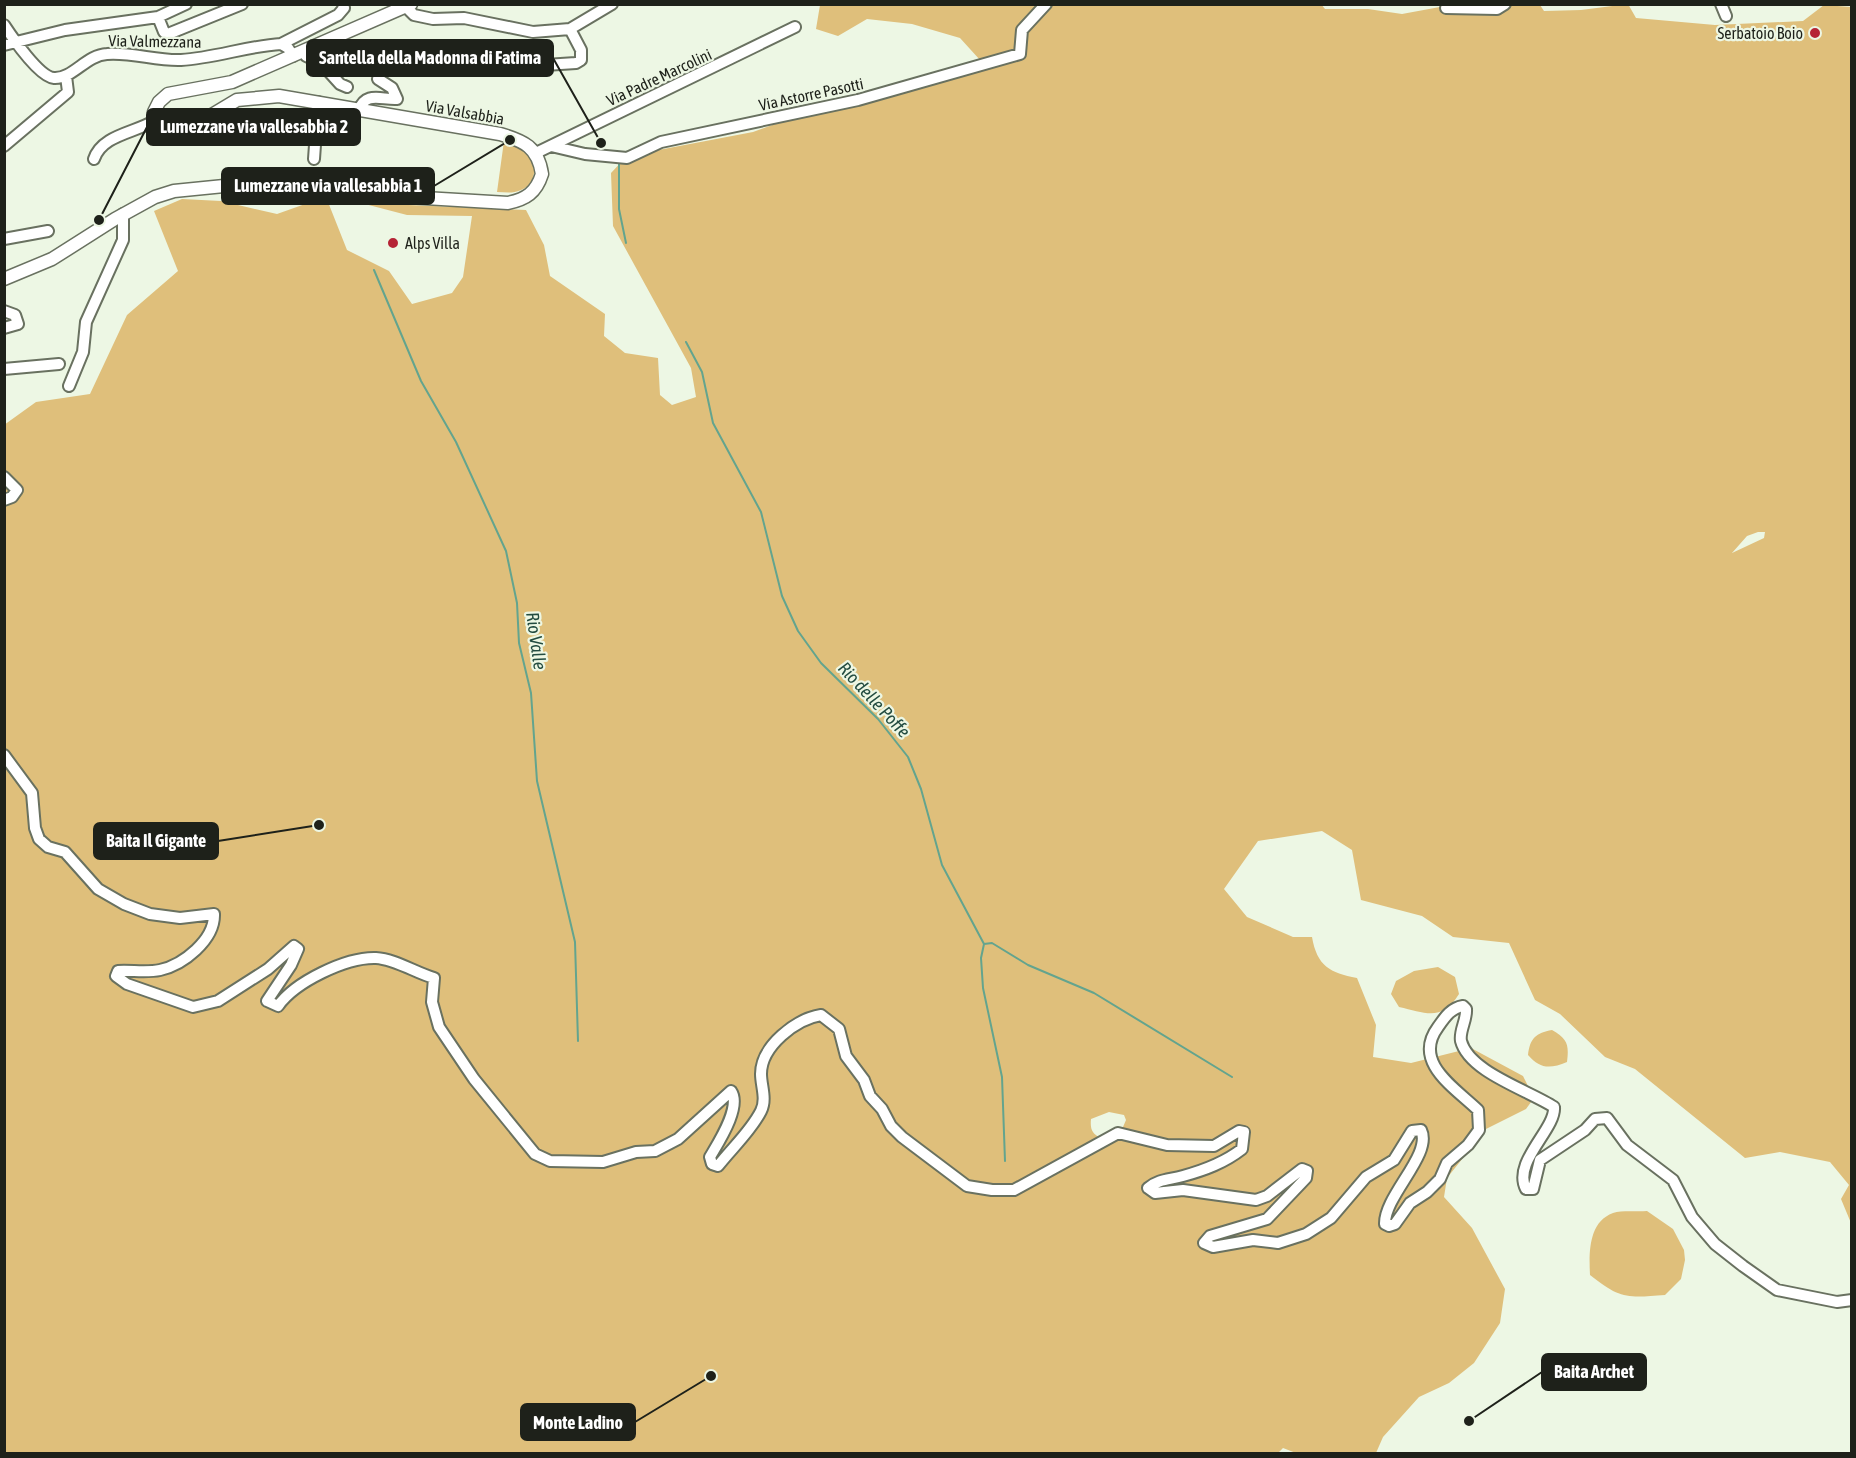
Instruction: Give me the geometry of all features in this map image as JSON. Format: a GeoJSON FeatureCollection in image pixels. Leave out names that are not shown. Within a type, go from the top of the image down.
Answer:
{"type":"FeatureCollection","features":[{"type":"Feature","properties":{"kind":"main road"},"geometry":{"type":"LineString","coordinates":[[154,121],[154,112],[159,102],[168,94],[232,82],[409,5]]}},
{"type":"Feature","properties":{"kind":"main road","name":"Via Valsabbia"},"geometry":{"type":"LineString","coordinates":[[154,121],[159,130],[172,135],[182,133],[237,100],[279,96],[500,134],[520,140],[536,153]]}},
{"type":"Feature","properties":{"kind":"main road"},"geometry":{"type":"LineString","coordinates":[[4,279],[52,259],[123,214],[154,197],[174,191],[225,186],[508,203],[532,194],[539,184],[542,174],[536,153]]}},
{"type":"Feature","properties":{"kind":"street"},"geometry":{"type":"LineString","coordinates":[[10,45],[66,30],[158,17],[186,4]]}},
{"type":"Feature","properties":{"kind":"street"},"geometry":{"type":"LineString","coordinates":[[158,17],[164,32],[168,34],[242,4]]}},
{"type":"Feature","properties":{"kind":"street","name":"Via Valmezzana"},"geometry":{"type":"LineString","coordinates":[[66,76],[93,56],[106,54],[180,60],[281,44],[338,15],[344,8],[343,4]]}},
{"type":"Feature","properties":{"kind":"street"},"geometry":{"type":"LineString","coordinates":[[409,5],[414,15],[433,19],[464,18],[533,32],[570,29],[612,4]]}},
{"type":"Feature","properties":{"kind":"street","name":"Via Astorre Pasotti"},"geometry":{"type":"LineString","coordinates":[[551,146],[585,154],[627,158],[661,142],[858,100],[1020,54],[1022,30],[1046,4]]}},
{"type":"Feature","properties":{"kind":"street"},"geometry":{"type":"LineString","coordinates":[[1446,8],[1497,9],[1505,4]]}},
{"type":"Feature","properties":{"kind":"street"},"geometry":{"type":"LineString","coordinates":[[1721,4],[1726,16]]}},
{"type":"Feature","properties":{"kind":"street"},"geometry":{"type":"LineString","coordinates":[[4,25],[10,45],[45,75],[54,78],[66,76],[68,92],[4,146]]}},
{"type":"Feature","properties":{"kind":"street","name":"Via Padre Marcolini"},"geometry":{"type":"LineString","coordinates":[[536,153],[795,27]]}},
{"type":"Feature","properties":{"kind":"street"},"geometry":{"type":"LineString","coordinates":[[514,67],[576,63],[580,60],[581,50],[570,29]]}},
{"type":"Feature","properties":{"kind":"street"},"geometry":{"type":"LineString","coordinates":[[281,44],[321,63],[340,84],[347,87]]}},
{"type":"Feature","properties":{"kind":"street"},"geometry":{"type":"LineString","coordinates":[[359,110],[362,102],[369,98],[397,99],[392,88],[378,79]]}},
{"type":"Feature","properties":{"kind":"street"},"geometry":{"type":"LineString","coordinates":[[314,159],[318,102]]}},
{"type":"Feature","properties":{"kind":"street"},"geometry":{"type":"LineString","coordinates":[[94,159],[98,147],[154,121]]}},
{"type":"Feature","properties":{"kind":"street"},"geometry":{"type":"LineString","coordinates":[[69,386],[83,352],[86,322],[123,240],[123,214]]}},
{"type":"Feature","properties":{"kind":"street"},"geometry":{"type":"LineString","coordinates":[[4,239],[48,231]]}},
{"type":"Feature","properties":{"kind":"street"},"geometry":{"type":"LineString","coordinates":[[4,328],[18,324],[15,315],[7,307]]}},
{"type":"Feature","properties":{"kind":"street"},"geometry":{"type":"LineString","coordinates":[[4,369],[60,364]]}},
{"type":"Feature","properties":{"kind":"street"},"geometry":{"type":"LineString","coordinates":[[4,477],[17,490],[4,500]]}},
{"type":"Feature","properties":{"kind":"street"},"geometry":{"type":"LineString","coordinates":[[4,755],[32,793],[35,828],[39,838],[48,847],[65,852],[98,889],[124,904],[150,914],[180,918],[214,914],[214,920],[199,948],[181,960],[160,970],[118,971],[116,976],[127,984],[165,999],[186,1006],[200,1006],[218,1000],[243,985],[294,946],[298,949],[291,965],[267,1001],[270,1005],[278,1006],[286,994],[331,970],[363,959],[378,958],[434,978],[432,1002],[439,1027],[474,1079],[536,1154],[550,1161],[603,1162],[636,1152],[655,1151],[678,1139],[731,1091],[735,1102],[724,1133],[710,1158],[712,1164],[718,1166],[751,1128],[763,1109],[762,1066],[774,1044],[796,1024],[821,1015],[840,1029],[846,1056],[891,1126],[902,1137],[967,1186],[992,1191],[1014,1190],[1118,1133],[1167,1145],[1214,1146],[1239,1131],[1244,1132],[1242,1149],[1223,1163],[1156,1181],[1148,1188],[1155,1193],[1183,1190],[1256,1200],[1268,1196],[1302,1169],[1307,1171],[1306,1178],[1267,1220],[1210,1236],[1204,1243],[1213,1247],[1234,1242],[1278,1243],[1306,1234],[1331,1218],[1366,1177],[1394,1160],[1412,1131],[1421,1130],[1423,1138],[1417,1158],[1385,1216],[1385,1224],[1389,1226],[1395,1224],[1410,1203],[1427,1192],[1440,1179],[1447,1163],[1468,1145],[1479,1130],[1478,1110],[1440,1074],[1428,1047],[1431,1037],[1447,1015],[1463,1006],[1467,1018],[1460,1034],[1461,1041],[1473,1061],[1554,1107],[1555,1116],[1536,1141],[1528,1159],[1524,1184],[1526,1189],[1533,1189],[1540,1160],[1549,1152],[1585,1130],[1595,1119],[1607,1118],[1627,1145],[1673,1180],[1692,1217],[1715,1244],[1743,1266],[1777,1290],[1837,1302],[1851,1300]]}},
{"type":"Feature","properties":{"kind":"shaded area"},"geometry":{"type":"Polygon","coordinates":[[[1321,4],[1325,9],[1368,9],[1402,14],[1456,4],[1540,5],[1544,11],[1581,10],[1628,4],[1636,18],[1715,25],[1803,21],[1824,5],[1851,7],[1851,1223],[1841,1199],[1849,1185],[1830,1162],[1780,1152],[1745,1158],[1635,1069],[1605,1057],[1560,1014],[1535,1000],[1509,943],[1453,937],[1422,916],[1361,900],[1352,850],[1322,831],[1258,841],[1224,889],[1247,917],[1293,937],[1312,937],[1317,955],[1326,966],[1339,974],[1357,978],[1376,1025],[1373,1057],[1411,1063],[1471,1048],[1523,1076],[1534,1098],[1526,1109],[1486,1129],[1447,1178],[1444,1197],[1472,1228],[1505,1289],[1500,1323],[1474,1363],[1449,1383],[1419,1397],[1383,1437],[1376,1453],[1296,1453],[1283,1448],[1277,1454],[5,1453],[4,425],[36,402],[90,394],[127,315],[178,271],[154,211],[182,199],[221,201],[277,214],[308,203],[328,202],[347,250],[389,271],[412,304],[452,293],[463,277],[472,216],[407,215],[361,203],[526,210],[544,245],[550,276],[605,314],[604,336],[625,353],[658,358],[660,395],[672,405],[696,397],[691,368],[613,226],[611,173],[627,156],[753,132],[819,108],[908,85],[980,60],[960,38],[912,24],[867,19],[838,36],[816,29],[820,5],[1321,4]],[[1765,532],[1747,536],[1732,553],[1764,538],[1765,532]],[[1109,1112],[1091,1119],[1092,1131],[1101,1138],[1123,1127],[1126,1120],[1124,1115],[1109,1112]]]}},
{"type":"Feature","properties":{"kind":"shaded area"},"geometry":{"type":"Polygon","coordinates":[[[504,141],[522,147],[527,151],[533,163],[531,182],[527,187],[515,192],[497,192],[504,141]]]}},
{"type":"Feature","properties":{"kind":"shaded area"},"geometry":{"type":"Polygon","coordinates":[[[1438,967],[1455,977],[1459,994],[1453,1003],[1440,1012],[1433,1013],[1399,1007],[1391,994],[1396,981],[1414,971],[1438,967]]]}},
{"type":"Feature","properties":{"kind":"shaded area"},"geometry":{"type":"Polygon","coordinates":[[[1552,1030],[1566,1043],[1567,1062],[1555,1066],[1541,1065],[1528,1055],[1529,1049],[1535,1037],[1552,1030]]]}},
{"type":"Feature","properties":{"kind":"shaded area"},"geometry":{"type":"Polygon","coordinates":[[[1647,1211],[1673,1229],[1684,1250],[1685,1260],[1681,1279],[1665,1295],[1641,1297],[1617,1293],[1590,1275],[1590,1249],[1594,1231],[1605,1217],[1613,1213],[1647,1211]]]}},
{"type":"Feature","properties":{"kind":"waterway","name":"Rio delle Poffe"},"geometry":{"type":"LineString","coordinates":[[619,160],[619,209],[626,243]]}},
{"type":"Feature","properties":{"kind":"waterway","name":"Rio Valle"},"geometry":{"type":"LineString","coordinates":[[374,270],[421,381],[456,442],[506,551],[517,603],[519,643],[531,693],[537,781],[575,942],[578,1041]]}},
{"type":"Feature","properties":{"kind":"waterway","name":"Rio delle Poffe"},"geometry":{"type":"LineString","coordinates":[[686,342],[702,372],[713,423],[761,512],[782,596],[798,631],[821,663],[878,719],[908,757],[921,789],[942,865],[984,944],[981,958],[983,988],[1002,1077],[1005,1161]]}},
{"type":"Feature","properties":{"kind":"waterway"},"geometry":{"type":"LineString","coordinates":[[984,944],[992,943],[1028,965],[1094,993],[1232,1077]]}},
{"type":"Feature","properties":{"kind":"place","name":"Serbatoio Boio"},"geometry":{"type":"Point","coordinates":[1815,33]}},
{"type":"Feature","properties":{"kind":"place","name":"Lumezzane via vallesabbia 1"},"geometry":{"type":"Point","coordinates":[510,140]}},
{"type":"Feature","properties":{"kind":"place","name":"Santella della Madonna di Fatima"},"geometry":{"type":"Point","coordinates":[601,143]}},
{"type":"Feature","properties":{"kind":"place","name":"Lumezzane via vallesabbia 2"},"geometry":{"type":"Point","coordinates":[99,220]}},
{"type":"Feature","properties":{"kind":"place","name":"Alps Villa"},"geometry":{"type":"Point","coordinates":[393,243]}},
{"type":"Feature","properties":{"kind":"place","name":"Baita Il Gigante"},"geometry":{"type":"Point","coordinates":[319,825]}},
{"type":"Feature","properties":{"kind":"place","name":"Monte Ladino"},"geometry":{"type":"Point","coordinates":[711,1376]}},
{"type":"Feature","properties":{"kind":"place","name":"Baita Archet"},"geometry":{"type":"Point","coordinates":[1469,1421]}}]}
